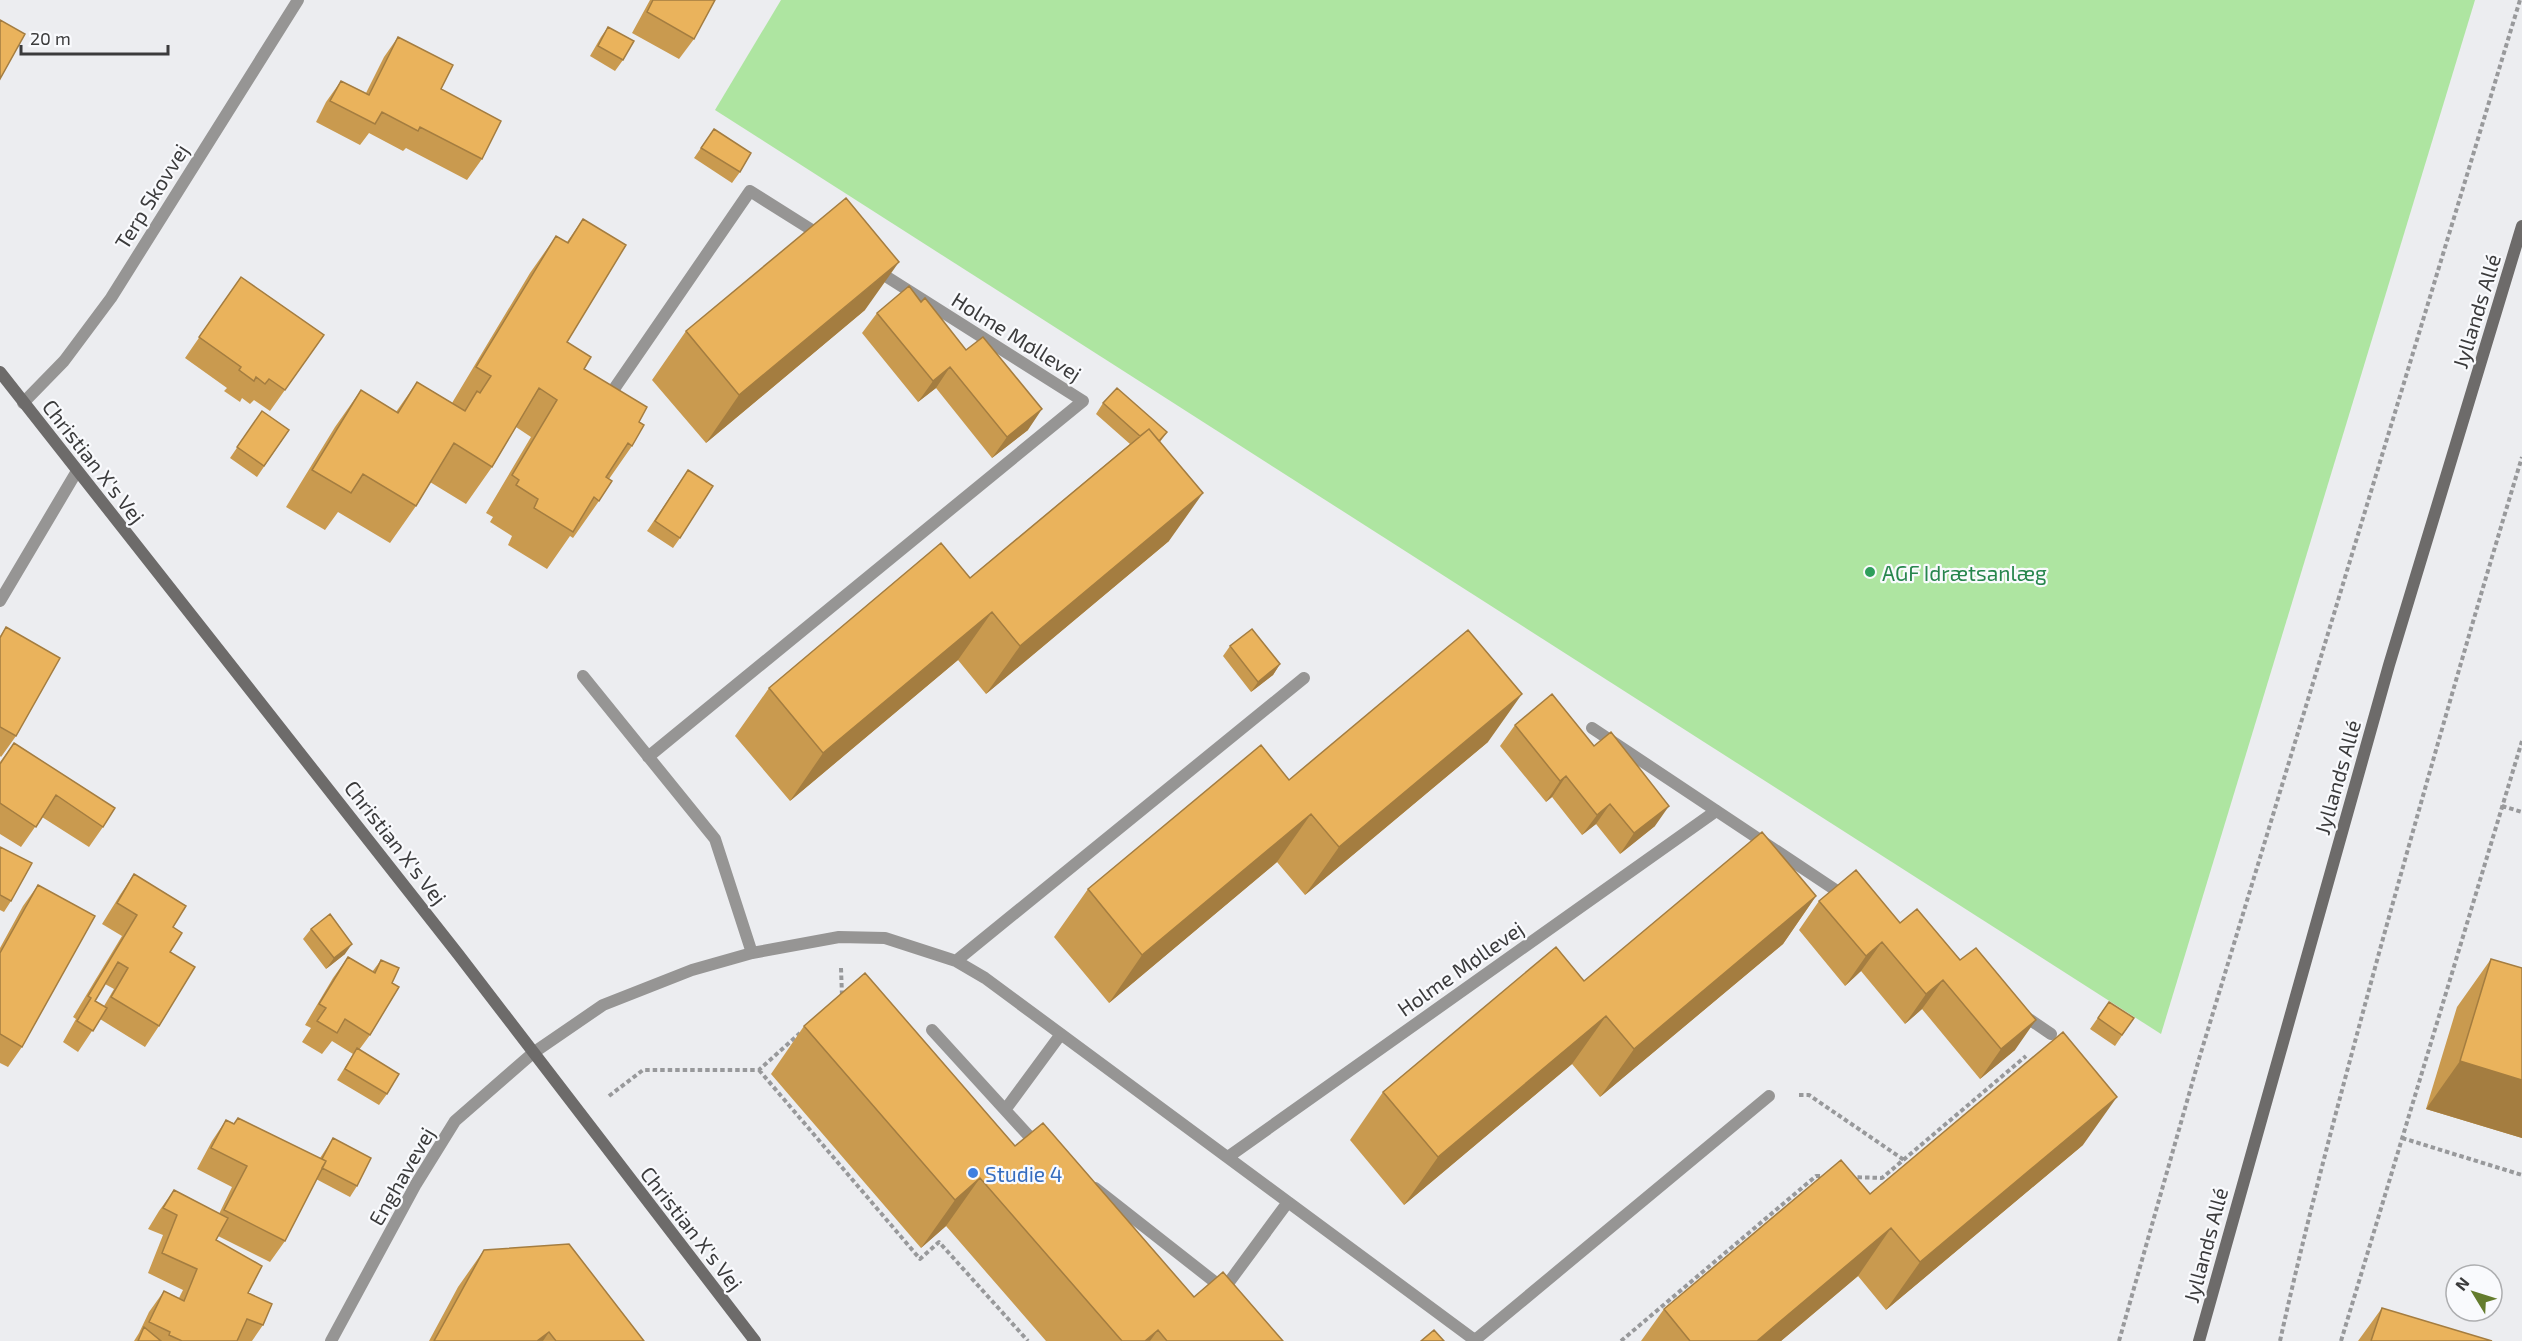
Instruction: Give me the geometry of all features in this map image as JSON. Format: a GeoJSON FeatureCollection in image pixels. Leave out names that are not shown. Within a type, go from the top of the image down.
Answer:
{"type":"FeatureCollection","features":[{"type":"Feature","properties":{"kind":"street","name":"Terp Skovvej"},"geometry":{"type":"LineString","coordinates":[[24,403],[64,361],[111,298],[298,0]]}},
{"type":"Feature","properties":{"kind":"street"},"geometry":{"type":"LineString","coordinates":[[614,389],[750,191],[831,242]]}},
{"type":"Feature","properties":{"kind":"street","name":"Jyllands Allé"},"geometry":{"type":"LineString","coordinates":[[2199,1341],[2389,665],[2522,226]]}},
{"type":"Feature","properties":{"kind":"street","name":"Holme Møllevej"},"geometry":{"type":"LineString","coordinates":[[648,757],[1083,401],[861,261]]}},
{"type":"Feature","properties":{"kind":"street","name":"Christian X's Vej"},"geometry":{"type":"LineString","coordinates":[[0,372],[363,832],[755,1341]]}},
{"type":"Feature","properties":{"kind":"street"},"geometry":{"type":"LineString","coordinates":[[0,601],[77,471]]}},
{"type":"Feature","properties":{"kind":"street"},"geometry":{"type":"LineString","coordinates":[[583,676],[715,838],[752,952]]}},
{"type":"Feature","properties":{"kind":"street"},"geometry":{"type":"LineString","coordinates":[[956,961],[1304,678]]}},
{"type":"Feature","properties":{"kind":"street"},"geometry":{"type":"LineString","coordinates":[[1592,728],[1854,903]]}},
{"type":"Feature","properties":{"kind":"street","name":"Holme Møllevej"},"geometry":{"type":"LineString","coordinates":[[1227,1157],[1716,811]]}},
{"type":"Feature","properties":{"kind":"street"},"geometry":{"type":"LineString","coordinates":[[533,1053],[603,1005],[692,969],[752,952],[839,937],[885,938],[956,961],[985,978],[1476,1341],[1769,1096]]}},
{"type":"Feature","properties":{"kind":"street"},"geometry":{"type":"LineString","coordinates":[[2012,1007],[2051,1034]]}},
{"type":"Feature","properties":{"kind":"street"},"geometry":{"type":"LineString","coordinates":[[932,1030],[1028,1135],[1056,1157]]}},
{"type":"Feature","properties":{"kind":"street"},"geometry":{"type":"LineString","coordinates":[[1005,1110],[1061,1034]]}},
{"type":"Feature","properties":{"kind":"street","name":"Enghavevej"},"geometry":{"type":"LineString","coordinates":[[331,1341],[417,1184],[455,1121],[533,1053]]}},
{"type":"Feature","properties":{"kind":"street"},"geometry":{"type":"LineString","coordinates":[[1084,1179],[1229,1294],[1288,1202]]}},
{"type":"Feature","properties":{"kind":"path"},"geometry":{"type":"LineString","coordinates":[[2119,1341],[2195,1070],[2520,0]]}},
{"type":"Feature","properties":{"kind":"path"},"geometry":{"type":"LineString","coordinates":[[2280,1341],[2307,1217],[2352,1051],[2453,685],[2522,457]]}},
{"type":"Feature","properties":{"kind":"path"},"geometry":{"type":"LineString","coordinates":[[2341,1341],[2522,741]]}},
{"type":"Feature","properties":{"kind":"path"},"geometry":{"type":"LineString","coordinates":[[2502,806],[2522,812]]}},
{"type":"Feature","properties":{"kind":"path"},"geometry":{"type":"LineString","coordinates":[[839,937],[843,995]]}},
{"type":"Feature","properties":{"kind":"path"},"geometry":{"type":"LineString","coordinates":[[834,1002],[843,995],[853,997]]}},
{"type":"Feature","properties":{"kind":"path"},"geometry":{"type":"LineString","coordinates":[[582,1117],[643,1070],[759,1070],[801,1032]]}},
{"type":"Feature","properties":{"kind":"path"},"geometry":{"type":"LineString","coordinates":[[1838,1177],[1882,1178],[2051,1034]]}},
{"type":"Feature","properties":{"kind":"path"},"geometry":{"type":"LineString","coordinates":[[759,1070],[920,1260],[939,1242],[1028,1341]]}},
{"type":"Feature","properties":{"kind":"path"},"geometry":{"type":"LineString","coordinates":[[1769,1096],[1809,1095],[1904,1160]]}},
{"type":"Feature","properties":{"kind":"path"},"geometry":{"type":"LineString","coordinates":[[2402,1138],[2522,1175]]}},
{"type":"Feature","properties":{"kind":"path"},"geometry":{"type":"LineString","coordinates":[[1621,1341],[1816,1176],[1827,1176]]}},
{"type":"Feature","properties":{"kind":"green space","name":"AGF Idrætsanlæg"},"geometry":{"type":"Polygon","coordinates":[[[781,0],[2475,0],[2161,1034],[715,110],[781,0]]]}},
{"type":"Feature","properties":{"kind":"building"},"geometry":{"type":"Polygon","coordinates":[[[653,0],[715,0],[694,39],[647,12],[653,0]]]}},
{"type":"Feature","properties":{"kind":"building"},"geometry":{"type":"Polygon","coordinates":[[[0,20],[25,34],[0,79],[0,20]]]}},
{"type":"Feature","properties":{"kind":"building"},"geometry":{"type":"Polygon","coordinates":[[[608,27],[634,41],[623,60],[598,46],[608,27]]]}},
{"type":"Feature","properties":{"kind":"building"},"geometry":{"type":"Polygon","coordinates":[[[398,37],[453,65],[441,89],[501,121],[482,159],[420,127],[418,131],[382,112],[375,124],[330,101],[341,81],[369,95],[398,37]]]}},
{"type":"Feature","properties":{"kind":"building"},"geometry":{"type":"Polygon","coordinates":[[[714,129],[751,153],[740,172],[701,148],[714,129]]]}},
{"type":"Feature","properties":{"kind":"building"},"geometry":{"type":"Polygon","coordinates":[[[846,198],[899,262],[739,395],[686,331],[846,198]]]}},
{"type":"Feature","properties":{"kind":"building"},"geometry":{"type":"Polygon","coordinates":[[[583,219],[626,245],[567,342],[591,357],[584,369],[647,407],[639,422],[644,425],[632,446],[628,443],[606,477],[612,481],[599,501],[594,497],[573,532],[534,508],[538,499],[516,485],[519,480],[512,475],[557,400],[539,388],[492,467],[454,443],[416,506],[363,474],[351,493],[312,470],[361,390],[398,413],[417,382],[465,411],[477,391],[480,393],[491,376],[476,367],[556,236],[568,243],[583,219]]]}},
{"type":"Feature","properties":{"kind":"building"},"geometry":{"type":"Polygon","coordinates":[[[241,277],[324,335],[285,390],[269,379],[265,384],[256,377],[254,381],[239,370],[241,367],[199,337],[241,277]]]}},
{"type":"Feature","properties":{"kind":"building"},"geometry":{"type":"Polygon","coordinates":[[[909,286],[921,302],[925,298],[966,350],[983,337],[1042,409],[1007,437],[950,367],[933,381],[877,313],[909,286]]]}},
{"type":"Feature","properties":{"kind":"building"},"geometry":{"type":"Polygon","coordinates":[[[1117,388],[1167,432],[1159,441],[1149,429],[1140,436],[1103,403],[1117,388]]]}},
{"type":"Feature","properties":{"kind":"building"},"geometry":{"type":"Polygon","coordinates":[[[262,411],[289,430],[264,466],[237,447],[262,411]]]}},
{"type":"Feature","properties":{"kind":"building"},"geometry":{"type":"Polygon","coordinates":[[[1149,429],[1203,493],[1020,646],[992,612],[823,753],[769,688],[941,543],[970,578],[1149,429]]]}},
{"type":"Feature","properties":{"kind":"building"},"geometry":{"type":"Polygon","coordinates":[[[688,470],[713,486],[680,538],[655,521],[688,470]]]}},
{"type":"Feature","properties":{"kind":"building"},"geometry":{"type":"Polygon","coordinates":[[[6,627],[60,658],[16,736],[0,727],[0,638],[6,627]]]}},
{"type":"Feature","properties":{"kind":"building"},"geometry":{"type":"Polygon","coordinates":[[[1252,629],[1280,664],[1258,682],[1230,646],[1252,629]]]}},
{"type":"Feature","properties":{"kind":"building"},"geometry":{"type":"Polygon","coordinates":[[[1468,630],[1522,694],[1339,847],[1311,814],[1142,955],[1088,889],[1261,745],[1289,780],[1468,630]]]}},
{"type":"Feature","properties":{"kind":"building"},"geometry":{"type":"Polygon","coordinates":[[[1552,694],[1594,746],[1611,732],[1669,806],[1634,833],[1610,804],[1597,815],[1566,776],[1560,781],[1515,725],[1552,694]]]}},
{"type":"Feature","properties":{"kind":"building"},"geometry":{"type":"Polygon","coordinates":[[[14,743],[115,808],[103,827],[56,795],[36,827],[0,803],[0,764],[14,743]]]}},
{"type":"Feature","properties":{"kind":"building"},"geometry":{"type":"Polygon","coordinates":[[[1762,832],[1816,896],[1634,1049],[1606,1016],[1438,1157],[1383,1092],[1556,947],[1584,981],[1762,832]]]}},
{"type":"Feature","properties":{"kind":"building"},"geometry":{"type":"Polygon","coordinates":[[[0,847],[32,863],[11,901],[0,895],[0,847]]]}},
{"type":"Feature","properties":{"kind":"building"},"geometry":{"type":"Polygon","coordinates":[[[1856,870],[1900,923],[1917,909],[1960,960],[1976,948],[2036,1020],[2001,1049],[1943,980],[1926,994],[1882,942],[1866,956],[1819,901],[1856,870]]]}},
{"type":"Feature","properties":{"kind":"building"},"geometry":{"type":"Polygon","coordinates":[[[134,874],[186,906],[173,927],[182,933],[170,952],[195,967],[159,1026],[111,997],[128,968],[118,962],[95,1001],[107,1008],[93,1031],[77,1021],[91,998],[88,996],[137,915],[117,903],[134,874]]]}},
{"type":"Feature","properties":{"kind":"building"},"geometry":{"type":"Polygon","coordinates":[[[38,885],[95,916],[22,1047],[0,1034],[0,953],[38,885]]]}},
{"type":"Feature","properties":{"kind":"building"},"geometry":{"type":"Polygon","coordinates":[[[330,914],[352,944],[334,958],[311,929],[330,914]]]}},
{"type":"Feature","properties":{"kind":"building"},"geometry":{"type":"Polygon","coordinates":[[[348,957],[375,973],[381,960],[399,968],[392,983],[399,987],[370,1035],[345,1019],[337,1033],[317,1021],[326,1008],[319,1004],[348,957]]]}},
{"type":"Feature","properties":{"kind":"building"},"geometry":{"type":"Polygon","coordinates":[[[2491,959],[2522,968],[2522,1080],[2460,1061],[2491,959]]]}},
{"type":"Feature","properties":{"kind":"building"},"geometry":{"type":"Polygon","coordinates":[[[865,973],[1015,1146],[1043,1123],[1194,1297],[1223,1272],[1283,1341],[1167,1341],[1158,1330],[1145,1341],[1122,1341],[980,1178],[955,1200],[804,1026],[865,973]]]}},
{"type":"Feature","properties":{"kind":"building"},"geometry":{"type":"Polygon","coordinates":[[[2109,1002],[2134,1018],[2122,1035],[2098,1018],[2109,1002]]]}},
{"type":"Feature","properties":{"kind":"building"},"geometry":{"type":"Polygon","coordinates":[[[2063,1032],[2117,1097],[1920,1262],[1891,1228],[1757,1341],[1690,1341],[1664,1309],[1841,1160],[1870,1194],[2063,1032]]]}},
{"type":"Feature","properties":{"kind":"building"},"geometry":{"type":"Polygon","coordinates":[[[357,1048],[399,1074],[387,1094],[345,1069],[357,1048]]]}},
{"type":"Feature","properties":{"kind":"building"},"geometry":{"type":"Polygon","coordinates":[[[238,1118],[326,1161],[285,1241],[224,1210],[247,1166],[211,1148],[226,1120],[234,1124],[238,1118]]]}},
{"type":"Feature","properties":{"kind":"building"},"geometry":{"type":"Polygon","coordinates":[[[333,1138],[371,1158],[357,1186],[322,1168],[326,1161],[322,1159],[333,1138]]]}},
{"type":"Feature","properties":{"kind":"building"},"geometry":{"type":"Polygon","coordinates":[[[174,1190],[228,1218],[216,1240],[262,1266],[248,1293],[272,1304],[263,1325],[247,1319],[237,1341],[182,1341],[169,1335],[170,1332],[149,1322],[164,1291],[184,1301],[197,1269],[162,1253],[177,1215],[163,1208],[174,1190]]]}},
{"type":"Feature","properties":{"kind":"building"},"geometry":{"type":"Polygon","coordinates":[[[569,1244],[644,1341],[556,1341],[549,1332],[537,1341],[434,1341],[484,1250],[569,1244]]]}},
{"type":"Feature","properties":{"kind":"building"},"geometry":{"type":"Polygon","coordinates":[[[2382,1308],[2492,1341],[2371,1341],[2382,1308]]]}},
{"type":"Feature","properties":{"kind":"building"},"geometry":{"type":"Polygon","coordinates":[[[144,1327],[161,1341],[138,1341],[144,1327]]]}},
{"type":"Feature","properties":{"kind":"building"},"geometry":{"type":"Polygon","coordinates":[[[1434,1330],[1444,1341],[1421,1341],[1434,1330]]]}},
{"type":"Feature","properties":{"kind":"place","name":"AGF Idrætsanlæg"},"geometry":{"type":"Point","coordinates":[1870,572]}},
{"type":"Feature","properties":{"kind":"place","name":"Studie 4"},"geometry":{"type":"Point","coordinates":[973,1173]}}]}
